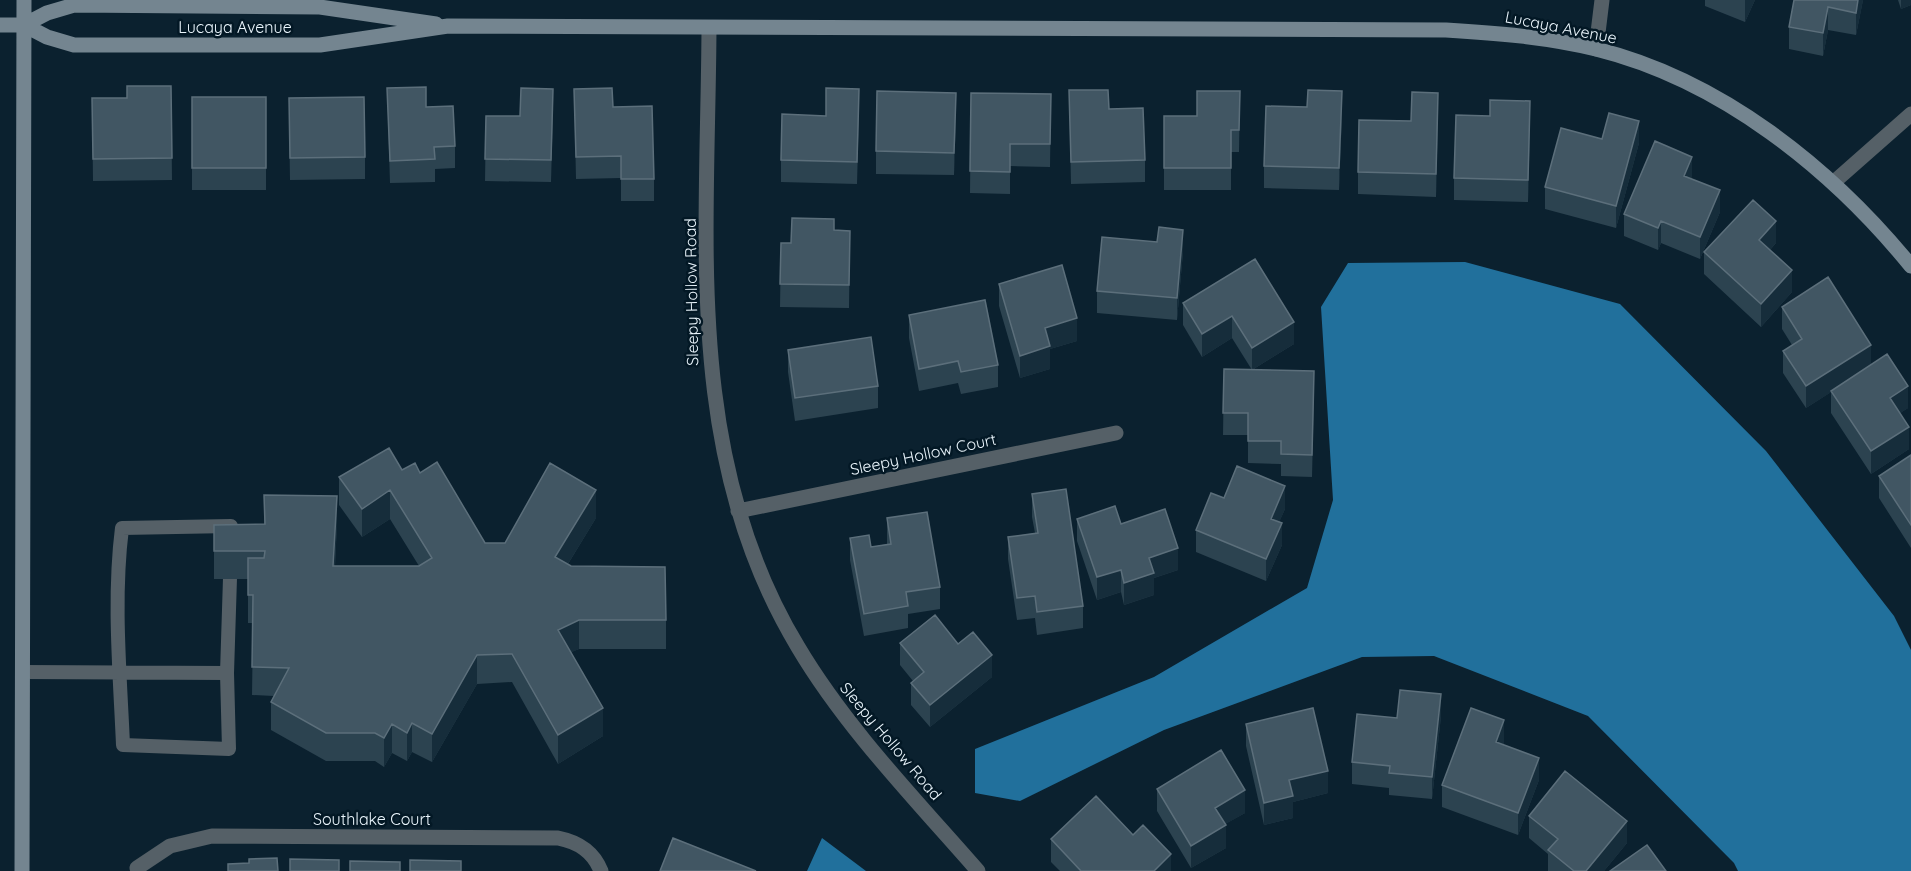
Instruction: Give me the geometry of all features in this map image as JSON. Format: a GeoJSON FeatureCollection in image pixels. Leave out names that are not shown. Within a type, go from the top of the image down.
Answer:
{"type":"FeatureCollection","features":[{"type":"Feature","properties":{"kind":"street"},"geometry":{"type":"LineString","coordinates":[[22,871],[24,0]]}},
{"type":"Feature","properties":{"kind":"street"},"geometry":{"type":"LineString","coordinates":[[1596,49],[1602,0]]}},
{"type":"Feature","properties":{"kind":"street","name":"Lucaya Avenue"},"geometry":{"type":"LineString","coordinates":[[24,25],[47,13],[74,5],[86,5],[320,7],[448,26],[1446,30],[1518,36],[1596,49],[1668,75],[1726,105],[1793,150],[1834,182],[1878,226],[1911,266]]}},
{"type":"Feature","properties":{"kind":"street","name":"Lucaya Avenue"},"geometry":{"type":"LineString","coordinates":[[0,25],[24,25],[47,37],[74,45],[320,45],[448,26]]}},
{"type":"Feature","properties":{"kind":"street","name":"Sleepy Hollow Road"},"geometry":{"type":"LineString","coordinates":[[709,28],[707,326],[711,382],[724,461],[738,511],[773,602],[804,657],[835,702],[978,871]]}},
{"type":"Feature","properties":{"kind":"street"},"geometry":{"type":"LineString","coordinates":[[1834,182],[1911,114]]}},
{"type":"Feature","properties":{"kind":"street","name":"Sleepy Hollow Court"},"geometry":{"type":"LineString","coordinates":[[738,511],[1116,433]]}},
{"type":"Feature","properties":{"kind":"street","name":"Southlake Court"},"geometry":{"type":"LineString","coordinates":[[137,868],[170,846],[212,836],[546,838],[572,841],[585,848],[593,856],[601,871]]}},
{"type":"Feature","properties":{"kind":"lane"},"geometry":{"type":"LineString","coordinates":[[230,578],[227,673],[230,749],[123,746],[118,555],[122,528],[232,526],[231,543]]}},
{"type":"Feature","properties":{"kind":"lane"},"geometry":{"type":"LineString","coordinates":[[22,672],[227,673]]}},
{"type":"Feature","properties":{"kind":"water"},"geometry":{"type":"Polygon","coordinates":[[[1465,262],[1620,304],[1766,451],[1894,616],[1911,650],[1911,871],[1738,871],[1734,863],[1588,716],[1434,656],[1362,657],[1164,730],[1020,801],[975,793],[975,749],[1154,677],[1307,588],[1333,500],[1321,307],[1348,263],[1465,262]]]}},
{"type":"Feature","properties":{"kind":"water"},"geometry":{"type":"Polygon","coordinates":[[[822,838],[866,871],[807,871],[822,838]]]}},
{"type":"Feature","properties":{"kind":"building"},"geometry":{"type":"Polygon","coordinates":[[[1794,0],[1858,0],[1856,13],[1828,7],[1823,33],[1789,27],[1794,0]]]}},
{"type":"Feature","properties":{"kind":"building"},"geometry":{"type":"Polygon","coordinates":[[[127,86],[171,86],[172,158],[93,159],[92,98],[127,98],[127,86]]]}},
{"type":"Feature","properties":{"kind":"building"},"geometry":{"type":"Polygon","coordinates":[[[426,87],[426,107],[453,106],[455,146],[434,147],[435,159],[390,161],[387,88],[426,87]]]}},
{"type":"Feature","properties":{"kind":"building"},"geometry":{"type":"Polygon","coordinates":[[[521,88],[553,89],[551,160],[485,159],[486,116],[520,116],[521,88]]]}},
{"type":"Feature","properties":{"kind":"building"},"geometry":{"type":"Polygon","coordinates":[[[612,88],[613,107],[652,106],[654,179],[621,179],[621,156],[576,157],[574,89],[612,88]]]}},
{"type":"Feature","properties":{"kind":"building"},"geometry":{"type":"Polygon","coordinates":[[[826,88],[859,89],[857,162],[781,160],[782,114],[826,116],[826,88]]]}},
{"type":"Feature","properties":{"kind":"building"},"geometry":{"type":"Polygon","coordinates":[[[1069,90],[1108,90],[1109,109],[1143,108],[1145,160],[1071,162],[1069,90]]]}},
{"type":"Feature","properties":{"kind":"building"},"geometry":{"type":"Polygon","coordinates":[[[1308,90],[1342,91],[1339,168],[1264,166],[1266,106],[1307,107],[1308,90]]]}},
{"type":"Feature","properties":{"kind":"building"},"geometry":{"type":"Polygon","coordinates":[[[877,91],[956,93],[954,153],[876,151],[877,91]]]}},
{"type":"Feature","properties":{"kind":"building"},"geometry":{"type":"Polygon","coordinates":[[[1197,91],[1240,91],[1239,130],[1231,130],[1231,168],[1164,168],[1164,116],[1197,116],[1197,91]]]}},
{"type":"Feature","properties":{"kind":"building"},"geometry":{"type":"Polygon","coordinates":[[[1412,92],[1438,93],[1436,174],[1358,172],[1359,120],[1411,121],[1412,92]]]}},
{"type":"Feature","properties":{"kind":"building"},"geometry":{"type":"Polygon","coordinates":[[[971,93],[1051,94],[1050,144],[1010,144],[1010,172],[970,171],[971,93]]]}},
{"type":"Feature","properties":{"kind":"building"},"geometry":{"type":"Polygon","coordinates":[[[192,97],[266,97],[266,168],[192,168],[192,97]]]}},
{"type":"Feature","properties":{"kind":"building"},"geometry":{"type":"Polygon","coordinates":[[[364,97],[365,157],[290,158],[289,98],[364,97]]]}},
{"type":"Feature","properties":{"kind":"building"},"geometry":{"type":"Polygon","coordinates":[[[1490,100],[1530,101],[1528,180],[1454,178],[1456,115],[1490,116],[1490,100]]]}},
{"type":"Feature","properties":{"kind":"building"},"geometry":{"type":"Polygon","coordinates":[[[1609,113],[1639,121],[1616,206],[1545,187],[1561,128],[1602,139],[1609,113]]]}},
{"type":"Feature","properties":{"kind":"building"},"geometry":{"type":"Polygon","coordinates":[[[1655,141],[1692,157],[1684,176],[1720,190],[1700,237],[1661,221],[1658,228],[1624,214],[1655,141]]]}},
{"type":"Feature","properties":{"kind":"building"},"geometry":{"type":"Polygon","coordinates":[[[1753,200],[1776,221],[1759,240],[1792,270],[1761,304],[1704,252],[1753,200]]]}},
{"type":"Feature","properties":{"kind":"building"},"geometry":{"type":"Polygon","coordinates":[[[792,218],[834,219],[834,230],[850,231],[849,285],[780,284],[781,243],[791,243],[792,218]]]}},
{"type":"Feature","properties":{"kind":"building"},"geometry":{"type":"Polygon","coordinates":[[[1159,227],[1183,230],[1177,298],[1097,291],[1102,237],[1157,242],[1159,227]]]}},
{"type":"Feature","properties":{"kind":"building"},"geometry":{"type":"Polygon","coordinates":[[[1255,259],[1294,322],[1252,348],[1232,316],[1202,334],[1183,303],[1255,259]]]}},
{"type":"Feature","properties":{"kind":"building"},"geometry":{"type":"Polygon","coordinates":[[[1062,265],[1077,318],[1045,328],[1050,346],[1020,356],[999,284],[1062,265]]]}},
{"type":"Feature","properties":{"kind":"building"},"geometry":{"type":"Polygon","coordinates":[[[1828,277],[1871,345],[1806,386],[1783,351],[1802,339],[1782,307],[1828,277]]]}},
{"type":"Feature","properties":{"kind":"building"},"geometry":{"type":"Polygon","coordinates":[[[985,300],[998,365],[961,372],[958,361],[919,369],[909,315],[985,300]]]}},
{"type":"Feature","properties":{"kind":"building"},"geometry":{"type":"Polygon","coordinates":[[[871,337],[878,386],[795,398],[788,350],[871,337]]]}},
{"type":"Feature","properties":{"kind":"building"},"geometry":{"type":"Polygon","coordinates":[[[1887,354],[1908,386],[1890,398],[1909,427],[1871,451],[1831,391],[1887,354]]]}},
{"type":"Feature","properties":{"kind":"building"},"geometry":{"type":"Polygon","coordinates":[[[1224,369],[1314,371],[1312,455],[1281,454],[1281,441],[1248,441],[1248,413],[1223,413],[1224,369]]]}},
{"type":"Feature","properties":{"kind":"building"},"geometry":{"type":"Polygon","coordinates":[[[389,448],[402,470],[415,463],[420,473],[437,462],[485,543],[505,543],[550,463],[596,490],[555,557],[571,566],[665,567],[666,620],[579,620],[558,630],[603,708],[558,735],[512,654],[477,655],[432,734],[412,723],[407,733],[392,724],[384,738],[375,733],[326,733],[271,702],[289,668],[252,667],[253,595],[248,595],[248,558],[264,558],[265,551],[214,551],[214,525],[265,524],[264,495],[337,496],[333,566],[419,566],[432,558],[390,490],[362,509],[339,477],[389,448]]]}},
{"type":"Feature","properties":{"kind":"building"},"geometry":{"type":"Polygon","coordinates":[[[1911,455],[1911,525],[1879,476],[1911,455]]]}},
{"type":"Feature","properties":{"kind":"building"},"geometry":{"type":"Polygon","coordinates":[[[1237,466],[1285,486],[1271,519],[1282,523],[1266,559],[1196,530],[1211,493],[1224,498],[1237,466]]]}},
{"type":"Feature","properties":{"kind":"building"},"geometry":{"type":"Polygon","coordinates":[[[1066,489],[1083,606],[1037,612],[1035,596],[1017,598],[1008,537],[1038,533],[1032,494],[1066,489]]]}},
{"type":"Feature","properties":{"kind":"building"},"geometry":{"type":"Polygon","coordinates":[[[1115,506],[1121,524],[1165,509],[1178,548],[1149,558],[1154,573],[1124,583],[1121,570],[1097,577],[1077,519],[1115,506]]]}},
{"type":"Feature","properties":{"kind":"building"},"geometry":{"type":"Polygon","coordinates":[[[927,512],[940,587],[906,592],[908,606],[864,614],[850,538],[869,535],[871,547],[891,544],[887,518],[927,512]]]}},
{"type":"Feature","properties":{"kind":"building"},"geometry":{"type":"Polygon","coordinates":[[[935,615],[958,644],[973,632],[992,655],[930,705],[911,683],[924,672],[900,643],[935,615]]]}},
{"type":"Feature","properties":{"kind":"building"},"geometry":{"type":"Polygon","coordinates":[[[1400,690],[1441,694],[1432,777],[1389,773],[1390,766],[1352,762],[1357,714],[1397,718],[1400,690]]]}},
{"type":"Feature","properties":{"kind":"building"},"geometry":{"type":"Polygon","coordinates":[[[1313,708],[1328,771],[1289,780],[1293,796],[1264,803],[1246,724],[1313,708]]]}},
{"type":"Feature","properties":{"kind":"building"},"geometry":{"type":"Polygon","coordinates":[[[1471,708],[1504,720],[1496,742],[1539,758],[1518,813],[1442,785],[1471,708]]]}},
{"type":"Feature","properties":{"kind":"building"},"geometry":{"type":"Polygon","coordinates":[[[1221,750],[1245,790],[1215,808],[1226,825],[1191,846],[1157,789],[1221,750]]]}},
{"type":"Feature","properties":{"kind":"building"},"geometry":{"type":"Polygon","coordinates":[[[1565,771],[1627,821],[1586,871],[1574,871],[1548,850],[1558,839],[1529,816],[1565,771]]]}},
{"type":"Feature","properties":{"kind":"building"},"geometry":{"type":"Polygon","coordinates":[[[1096,796],[1133,835],[1143,825],[1171,854],[1154,871],[1081,871],[1051,839],[1096,796]]]}},
{"type":"Feature","properties":{"kind":"building"},"geometry":{"type":"Polygon","coordinates":[[[673,838],[756,871],[660,871],[673,838]]]}},
{"type":"Feature","properties":{"kind":"building"},"geometry":{"type":"Polygon","coordinates":[[[1647,845],[1666,871],[1610,871],[1647,845]]]}},
{"type":"Feature","properties":{"kind":"building"},"geometry":{"type":"Polygon","coordinates":[[[277,858],[278,871],[228,871],[228,864],[249,863],[249,859],[277,858]]]}},
{"type":"Feature","properties":{"kind":"building"},"geometry":{"type":"Polygon","coordinates":[[[290,859],[339,860],[339,871],[290,871],[290,859]]]}},
{"type":"Feature","properties":{"kind":"building"},"geometry":{"type":"Polygon","coordinates":[[[410,860],[461,861],[461,871],[410,871],[410,860]]]}},
{"type":"Feature","properties":{"kind":"building"},"geometry":{"type":"Polygon","coordinates":[[[350,861],[400,862],[400,871],[350,871],[350,861]]]}}]}
